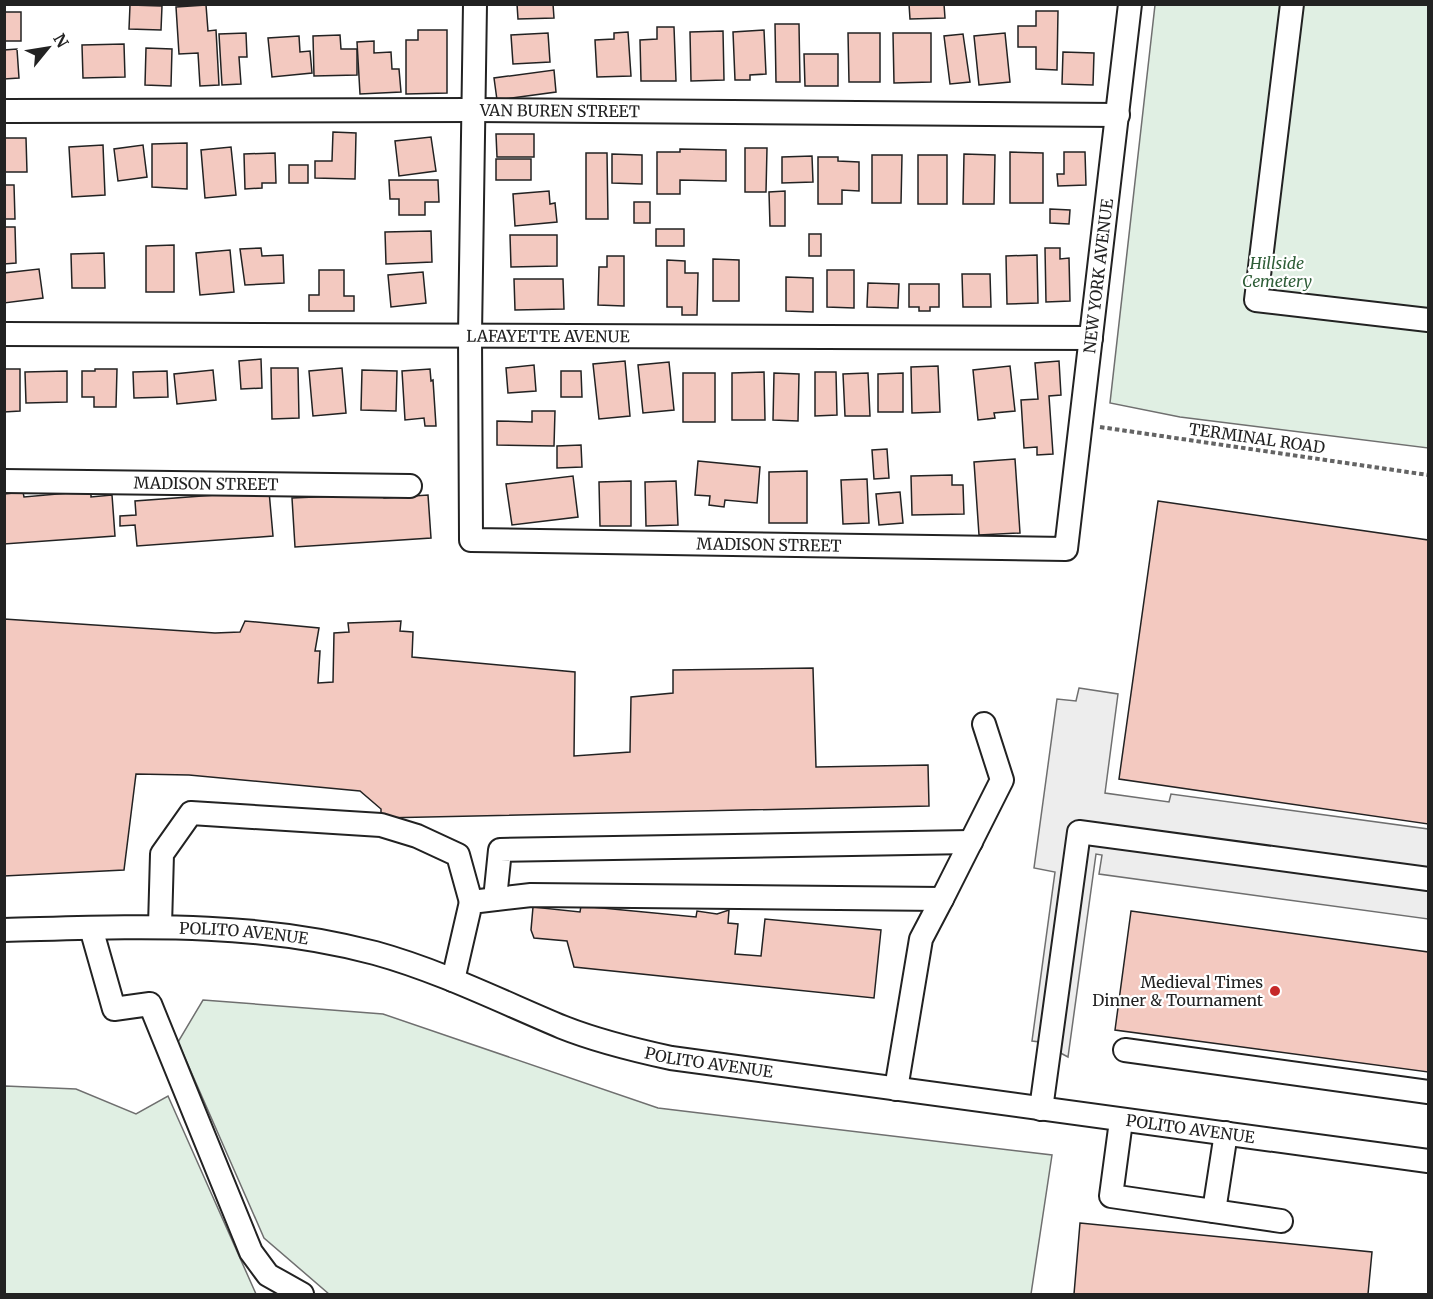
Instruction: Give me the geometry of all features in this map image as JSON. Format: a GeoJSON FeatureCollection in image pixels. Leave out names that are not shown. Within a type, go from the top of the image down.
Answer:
{"type":"FeatureCollection","features":[{"type":"Feature","properties":{"kind":"street"},"geometry":{"type":"LineString","coordinates":[[470,334],[474,4]]}},
{"type":"Feature","properties":{"kind":"street","name":"NEW YORK AVENUE"},"geometry":{"type":"LineString","coordinates":[[1066,549],[1130,4]]}},
{"type":"Feature","properties":{"kind":"street"},"geometry":{"type":"LineString","coordinates":[[1292,4],[1256,300],[1428,320]]}},
{"type":"Feature","properties":{"kind":"street","name":"VAN BUREN STREET"},"geometry":{"type":"LineString","coordinates":[[4,111],[473,110],[1118,115]]}},
{"type":"Feature","properties":{"kind":"street","name":"LAFAYETTE AVENUE"},"geometry":{"type":"LineString","coordinates":[[4,334],[1091,338]]}},
{"type":"Feature","properties":{"kind":"street","name":"MADISON STREET"},"geometry":{"type":"LineString","coordinates":[[470,334],[471,540],[1066,549]]}},
{"type":"Feature","properties":{"kind":"street","name":"MADISON STREET"},"geometry":{"type":"LineString","coordinates":[[4,481],[410,486]]}},
{"type":"Feature","properties":{"kind":"street"},"geometry":{"type":"LineString","coordinates":[[896,1089],[921,939],[1002,780],[984,724]]}},
{"type":"Feature","properties":{"kind":"street"},"geometry":{"type":"LineString","coordinates":[[160,926],[162,854],[191,813],[381,825],[417,836],[458,855],[471,902],[453,980]]}},
{"type":"Feature","properties":{"kind":"street"},"geometry":{"type":"LineString","coordinates":[[1041,1109],[1079,832],[1428,879]]}},
{"type":"Feature","properties":{"kind":"street"},"geometry":{"type":"LineString","coordinates":[[495,899],[500,850],[971,842]]}},
{"type":"Feature","properties":{"kind":"street"},"geometry":{"type":"LineString","coordinates":[[471,902],[531,895],[942,899]]}},
{"type":"Feature","properties":{"kind":"street","name":"POLITO AVENUE"},"geometry":{"type":"LineString","coordinates":[[4,930],[160,926],[245,929],[311,938],[376,954],[453,980],[563,1028],[611,1044],[671,1058],[1428,1161]]}},
{"type":"Feature","properties":{"kind":"street"},"geometry":{"type":"LineString","coordinates":[[91,928],[114,1009],[150,1004],[251,1252],[268,1275],[302,1294]]}},
{"type":"Feature","properties":{"kind":"street"},"geometry":{"type":"LineString","coordinates":[[1125,1050],[1428,1092]]}},
{"type":"Feature","properties":{"kind":"street"},"geometry":{"type":"LineString","coordinates":[[1121,1120],[1111,1196],[1281,1221]]}},
{"type":"Feature","properties":{"kind":"street"},"geometry":{"type":"LineString","coordinates":[[1214,1211],[1226,1133]]}},
{"type":"Feature","properties":{"kind":"path","name":"TERMINAL ROAD"},"geometry":{"type":"LineString","coordinates":[[1082,425],[1428,475]]}},
{"type":"Feature","properties":{"kind":"green space","name":"Hillside Cemetery"},"geometry":{"type":"Polygon","coordinates":[[[1155,5],[1428,5],[1428,448],[1180,417],[1110,403],[1155,5]]]}},
{"type":"Feature","properties":{"kind":"green space"},"geometry":{"type":"Polygon","coordinates":[[[203,1000],[383,1014],[658,1108],[1052,1155],[1031,1294],[329,1294],[264,1238],[178,1042],[203,1000]]]}},
{"type":"Feature","properties":{"kind":"green space"},"geometry":{"type":"Polygon","coordinates":[[[5,1086],[76,1089],[136,1114],[168,1096],[256,1294],[5,1294],[5,1086]]]}},
{"type":"Feature","properties":{"kind":"shaded area"},"geometry":{"type":"Polygon","coordinates":[[[1079,688],[1118,694],[1105,793],[1169,802],[1171,794],[1428,829],[1428,919],[1099,874],[1102,855],[1096,854],[1068,1057],[1040,1042],[1032,1041],[1055,872],[1034,868],[1057,699],[1076,701],[1079,688]]]}},
{"type":"Feature","properties":{"kind":"building"},"geometry":{"type":"Polygon","coordinates":[[[517,4],[553,4],[554,18],[518,19],[517,4]]]}},
{"type":"Feature","properties":{"kind":"building"},"geometry":{"type":"Polygon","coordinates":[[[909,4],[944,4],[945,18],[910,19],[909,4]]]}},
{"type":"Feature","properties":{"kind":"building"},"geometry":{"type":"Polygon","coordinates":[[[130,5],[162,6],[161,30],[129,29],[130,5]]]}},
{"type":"Feature","properties":{"kind":"building"},"geometry":{"type":"Polygon","coordinates":[[[206,5],[208,31],[216,30],[219,85],[200,86],[198,53],[179,54],[176,7],[206,5]]]}},
{"type":"Feature","properties":{"kind":"building"},"geometry":{"type":"Polygon","coordinates":[[[1036,11],[1058,11],[1057,70],[1036,69],[1036,47],[1018,47],[1018,26],[1036,26],[1036,11]]]}},
{"type":"Feature","properties":{"kind":"building"},"geometry":{"type":"Polygon","coordinates":[[[4,12],[21,12],[21,41],[4,41],[4,12]]]}},
{"type":"Feature","properties":{"kind":"building"},"geometry":{"type":"Polygon","coordinates":[[[775,24],[799,24],[800,82],[776,82],[775,24]]]}},
{"type":"Feature","properties":{"kind":"building"},"geometry":{"type":"Polygon","coordinates":[[[657,27],[674,27],[676,81],[641,81],[640,40],[657,39],[657,27]]]}},
{"type":"Feature","properties":{"kind":"building"},"geometry":{"type":"Polygon","coordinates":[[[418,30],[447,30],[447,93],[406,94],[406,40],[418,40],[418,30]]]}},
{"type":"Feature","properties":{"kind":"building"},"geometry":{"type":"Polygon","coordinates":[[[764,30],[766,74],[750,75],[750,80],[735,80],[733,32],[764,30]]]}},
{"type":"Feature","properties":{"kind":"building"},"geometry":{"type":"Polygon","coordinates":[[[723,31],[724,80],[691,81],[690,32],[723,31]]]}},
{"type":"Feature","properties":{"kind":"building"},"geometry":{"type":"Polygon","coordinates":[[[628,32],[631,76],[597,77],[595,40],[614,39],[614,33],[628,32]]]}},
{"type":"Feature","properties":{"kind":"building"},"geometry":{"type":"Polygon","coordinates":[[[246,33],[247,57],[239,57],[241,84],[222,85],[219,34],[246,33]]]}},
{"type":"Feature","properties":{"kind":"building"},"geometry":{"type":"Polygon","coordinates":[[[548,33],[550,62],[513,64],[511,35],[548,33]]]}},
{"type":"Feature","properties":{"kind":"building"},"geometry":{"type":"Polygon","coordinates":[[[848,33],[880,33],[880,82],[849,82],[848,33]]]}},
{"type":"Feature","properties":{"kind":"building"},"geometry":{"type":"Polygon","coordinates":[[[893,33],[931,33],[931,82],[894,83],[893,33]]]}},
{"type":"Feature","properties":{"kind":"building"},"geometry":{"type":"Polygon","coordinates":[[[1005,33],[1010,82],[979,85],[974,36],[1005,33]]]}},
{"type":"Feature","properties":{"kind":"building"},"geometry":{"type":"Polygon","coordinates":[[[963,34],[970,82],[950,84],[944,36],[963,34]]]}},
{"type":"Feature","properties":{"kind":"building"},"geometry":{"type":"Polygon","coordinates":[[[340,35],[341,49],[357,49],[357,75],[314,76],[313,36],[340,35]]]}},
{"type":"Feature","properties":{"kind":"building"},"geometry":{"type":"Polygon","coordinates":[[[299,36],[300,52],[310,51],[312,73],[272,77],[268,38],[299,36]]]}},
{"type":"Feature","properties":{"kind":"building"},"geometry":{"type":"Polygon","coordinates":[[[374,41],[374,53],[391,52],[392,69],[399,69],[401,92],[360,94],[357,42],[374,41]]]}},
{"type":"Feature","properties":{"kind":"building"},"geometry":{"type":"Polygon","coordinates":[[[124,44],[125,77],[83,78],[82,45],[124,44]]]}},
{"type":"Feature","properties":{"kind":"building"},"geometry":{"type":"Polygon","coordinates":[[[146,48],[172,49],[171,86],[145,85],[146,48]]]}},
{"type":"Feature","properties":{"kind":"building"},"geometry":{"type":"Polygon","coordinates":[[[17,49],[19,78],[4,79],[4,50],[17,49]]]}},
{"type":"Feature","properties":{"kind":"building"},"geometry":{"type":"Polygon","coordinates":[[[1063,52],[1094,53],[1093,85],[1062,84],[1063,52]]]}},
{"type":"Feature","properties":{"kind":"building"},"geometry":{"type":"Polygon","coordinates":[[[804,54],[838,54],[838,86],[805,86],[804,54]]]}},
{"type":"Feature","properties":{"kind":"building"},"geometry":{"type":"Polygon","coordinates":[[[554,70],[556,92],[497,100],[494,78],[554,70]]]}},
{"type":"Feature","properties":{"kind":"building"},"geometry":{"type":"Polygon","coordinates":[[[333,132],[356,133],[355,179],[315,178],[315,161],[332,161],[333,132]]]}},
{"type":"Feature","properties":{"kind":"building"},"geometry":{"type":"Polygon","coordinates":[[[496,134],[534,134],[534,157],[497,157],[496,134]]]}},
{"type":"Feature","properties":{"kind":"building"},"geometry":{"type":"Polygon","coordinates":[[[431,137],[436,171],[399,176],[395,141],[431,137]]]}},
{"type":"Feature","properties":{"kind":"building"},"geometry":{"type":"Polygon","coordinates":[[[4,138],[26,138],[27,172],[4,172],[4,138]]]}},
{"type":"Feature","properties":{"kind":"building"},"geometry":{"type":"Polygon","coordinates":[[[187,143],[187,189],[152,187],[152,144],[187,143]]]}},
{"type":"Feature","properties":{"kind":"building"},"geometry":{"type":"Polygon","coordinates":[[[103,145],[105,195],[72,197],[69,147],[103,145]]]}},
{"type":"Feature","properties":{"kind":"building"},"geometry":{"type":"Polygon","coordinates":[[[143,145],[147,177],[118,181],[114,149],[143,145]]]}},
{"type":"Feature","properties":{"kind":"building"},"geometry":{"type":"Polygon","coordinates":[[[231,147],[236,195],[205,198],[201,150],[231,147]]]}},
{"type":"Feature","properties":{"kind":"building"},"geometry":{"type":"Polygon","coordinates":[[[745,148],[767,148],[766,192],[745,192],[745,148]]]}},
{"type":"Feature","properties":{"kind":"building"},"geometry":{"type":"Polygon","coordinates":[[[680,149],[726,150],[726,181],[680,180],[680,194],[657,194],[657,152],[680,152],[680,149]]]}},
{"type":"Feature","properties":{"kind":"building"},"geometry":{"type":"Polygon","coordinates":[[[1010,152],[1043,153],[1043,203],[1010,203],[1010,152]]]}},
{"type":"Feature","properties":{"kind":"building"},"geometry":{"type":"Polygon","coordinates":[[[1064,152],[1085,152],[1086,185],[1058,186],[1057,174],[1064,174],[1064,152]]]}},
{"type":"Feature","properties":{"kind":"building"},"geometry":{"type":"Polygon","coordinates":[[[275,153],[276,183],[262,183],[262,188],[245,189],[244,154],[275,153]]]}},
{"type":"Feature","properties":{"kind":"building"},"geometry":{"type":"Polygon","coordinates":[[[586,153],[607,153],[608,219],[586,219],[586,153]]]}},
{"type":"Feature","properties":{"kind":"building"},"geometry":{"type":"Polygon","coordinates":[[[612,154],[642,155],[642,184],[612,183],[612,154]]]}},
{"type":"Feature","properties":{"kind":"building"},"geometry":{"type":"Polygon","coordinates":[[[964,154],[995,155],[994,204],[963,204],[964,154]]]}},
{"type":"Feature","properties":{"kind":"building"},"geometry":{"type":"Polygon","coordinates":[[[872,155],[902,155],[901,203],[872,203],[872,155]]]}},
{"type":"Feature","properties":{"kind":"building"},"geometry":{"type":"Polygon","coordinates":[[[918,155],[947,155],[947,204],[918,204],[918,155]]]}},
{"type":"Feature","properties":{"kind":"building"},"geometry":{"type":"Polygon","coordinates":[[[812,156],[813,182],[782,183],[782,157],[812,156]]]}},
{"type":"Feature","properties":{"kind":"building"},"geometry":{"type":"Polygon","coordinates":[[[818,157],[838,157],[838,161],[859,162],[859,191],[842,190],[842,204],[818,204],[818,157]]]}},
{"type":"Feature","properties":{"kind":"building"},"geometry":{"type":"Polygon","coordinates":[[[496,159],[531,159],[531,180],[496,180],[496,159]]]}},
{"type":"Feature","properties":{"kind":"building"},"geometry":{"type":"Polygon","coordinates":[[[289,165],[308,165],[308,183],[289,183],[289,165]]]}},
{"type":"Feature","properties":{"kind":"building"},"geometry":{"type":"Polygon","coordinates":[[[389,180],[438,180],[439,202],[425,202],[425,215],[399,215],[399,199],[390,199],[389,180]]]}},
{"type":"Feature","properties":{"kind":"building"},"geometry":{"type":"Polygon","coordinates":[[[4,185],[14,185],[15,219],[4,219],[4,185]]]}},
{"type":"Feature","properties":{"kind":"building"},"geometry":{"type":"Polygon","coordinates":[[[549,191],[550,204],[555,203],[557,222],[515,226],[513,194],[549,191]]]}},
{"type":"Feature","properties":{"kind":"building"},"geometry":{"type":"Polygon","coordinates":[[[785,191],[785,226],[770,226],[769,192],[785,191]]]}},
{"type":"Feature","properties":{"kind":"building"},"geometry":{"type":"Polygon","coordinates":[[[634,202],[650,202],[650,223],[634,223],[634,202]]]}},
{"type":"Feature","properties":{"kind":"building"},"geometry":{"type":"Polygon","coordinates":[[[1050,209],[1070,210],[1069,224],[1050,223],[1050,209]]]}},
{"type":"Feature","properties":{"kind":"building"},"geometry":{"type":"Polygon","coordinates":[[[4,227],[15,227],[16,263],[4,264],[4,227]]]}},
{"type":"Feature","properties":{"kind":"building"},"geometry":{"type":"Polygon","coordinates":[[[656,229],[684,229],[684,246],[656,246],[656,229]]]}},
{"type":"Feature","properties":{"kind":"building"},"geometry":{"type":"Polygon","coordinates":[[[431,231],[432,262],[386,264],[385,232],[431,231]]]}},
{"type":"Feature","properties":{"kind":"building"},"geometry":{"type":"Polygon","coordinates":[[[809,234],[821,234],[821,256],[809,256],[809,234]]]}},
{"type":"Feature","properties":{"kind":"building"},"geometry":{"type":"Polygon","coordinates":[[[510,235],[557,235],[557,266],[511,267],[510,235]]]}},
{"type":"Feature","properties":{"kind":"building"},"geometry":{"type":"Polygon","coordinates":[[[174,245],[174,292],[146,292],[146,246],[174,245]]]}},
{"type":"Feature","properties":{"kind":"building"},"geometry":{"type":"Polygon","coordinates":[[[261,248],[262,256],[283,255],[284,283],[245,285],[240,249],[261,248]]]}},
{"type":"Feature","properties":{"kind":"building"},"geometry":{"type":"Polygon","coordinates":[[[1045,248],[1060,248],[1060,259],[1069,258],[1070,301],[1046,302],[1045,248]]]}},
{"type":"Feature","properties":{"kind":"building"},"geometry":{"type":"Polygon","coordinates":[[[230,250],[234,292],[200,295],[196,253],[230,250]]]}},
{"type":"Feature","properties":{"kind":"building"},"geometry":{"type":"Polygon","coordinates":[[[104,253],[105,288],[72,288],[71,254],[104,253]]]}},
{"type":"Feature","properties":{"kind":"building"},"geometry":{"type":"Polygon","coordinates":[[[1037,255],[1038,303],[1007,304],[1006,256],[1037,255]]]}},
{"type":"Feature","properties":{"kind":"building"},"geometry":{"type":"Polygon","coordinates":[[[607,256],[624,256],[624,306],[598,305],[599,267],[607,267],[607,256]]]}},
{"type":"Feature","properties":{"kind":"building"},"geometry":{"type":"Polygon","coordinates":[[[713,259],[739,260],[739,301],[713,301],[713,259]]]}},
{"type":"Feature","properties":{"kind":"building"},"geometry":{"type":"Polygon","coordinates":[[[667,260],[685,261],[685,273],[698,273],[697,315],[682,315],[682,307],[667,307],[667,260]]]}},
{"type":"Feature","properties":{"kind":"building"},"geometry":{"type":"Polygon","coordinates":[[[39,269],[43,298],[4,303],[4,273],[39,269]]]}},
{"type":"Feature","properties":{"kind":"building"},"geometry":{"type":"Polygon","coordinates":[[[319,270],[344,270],[344,296],[354,296],[354,311],[309,311],[309,295],[319,295],[319,270]]]}},
{"type":"Feature","properties":{"kind":"building"},"geometry":{"type":"Polygon","coordinates":[[[827,270],[854,270],[854,308],[827,307],[827,270]]]}},
{"type":"Feature","properties":{"kind":"building"},"geometry":{"type":"Polygon","coordinates":[[[423,272],[426,303],[391,307],[388,275],[423,272]]]}},
{"type":"Feature","properties":{"kind":"building"},"geometry":{"type":"Polygon","coordinates":[[[962,274],[990,274],[991,307],[963,307],[962,274]]]}},
{"type":"Feature","properties":{"kind":"building"},"geometry":{"type":"Polygon","coordinates":[[[786,277],[813,278],[813,312],[786,311],[786,277]]]}},
{"type":"Feature","properties":{"kind":"building"},"geometry":{"type":"Polygon","coordinates":[[[514,279],[563,279],[564,309],[515,310],[514,279]]]}},
{"type":"Feature","properties":{"kind":"building"},"geometry":{"type":"Polygon","coordinates":[[[868,283],[899,284],[898,308],[867,307],[868,283]]]}},
{"type":"Feature","properties":{"kind":"building"},"geometry":{"type":"Polygon","coordinates":[[[909,284],[939,284],[939,307],[930,307],[930,311],[919,311],[919,307],[909,307],[909,284]]]}},
{"type":"Feature","properties":{"kind":"building"},"geometry":{"type":"Polygon","coordinates":[[[261,359],[262,388],[241,389],[239,361],[261,359]]]}},
{"type":"Feature","properties":{"kind":"building"},"geometry":{"type":"Polygon","coordinates":[[[625,361],[630,416],[599,419],[593,364],[625,361]]]}},
{"type":"Feature","properties":{"kind":"building"},"geometry":{"type":"Polygon","coordinates":[[[1059,361],[1061,395],[1049,396],[1053,454],[1037,455],[1037,447],[1024,448],[1021,400],[1038,399],[1035,363],[1059,361]]]}},
{"type":"Feature","properties":{"kind":"building"},"geometry":{"type":"Polygon","coordinates":[[[669,362],[674,410],[643,413],[638,365],[669,362]]]}},
{"type":"Feature","properties":{"kind":"building"},"geometry":{"type":"Polygon","coordinates":[[[534,365],[536,391],[508,393],[506,368],[534,365]]]}},
{"type":"Feature","properties":{"kind":"building"},"geometry":{"type":"Polygon","coordinates":[[[938,366],[940,412],[912,413],[911,367],[938,366]]]}},
{"type":"Feature","properties":{"kind":"building"},"geometry":{"type":"Polygon","coordinates":[[[1010,366],[1015,411],[994,413],[995,418],[978,420],[973,370],[1010,366]]]}},
{"type":"Feature","properties":{"kind":"building"},"geometry":{"type":"Polygon","coordinates":[[[271,368],[298,368],[299,418],[272,419],[271,368]]]}},
{"type":"Feature","properties":{"kind":"building"},"geometry":{"type":"Polygon","coordinates":[[[342,368],[346,413],[313,416],[309,371],[342,368]]]}},
{"type":"Feature","properties":{"kind":"building"},"geometry":{"type":"Polygon","coordinates":[[[4,369],[20,369],[20,411],[4,412],[4,369]]]}},
{"type":"Feature","properties":{"kind":"building"},"geometry":{"type":"Polygon","coordinates":[[[95,369],[117,369],[116,407],[94,407],[94,397],[82,397],[82,371],[95,371],[95,369]]]}},
{"type":"Feature","properties":{"kind":"building"},"geometry":{"type":"Polygon","coordinates":[[[430,369],[431,381],[433,380],[436,426],[425,426],[424,418],[405,420],[402,371],[430,369]]]}},
{"type":"Feature","properties":{"kind":"building"},"geometry":{"type":"Polygon","coordinates":[[[213,370],[216,400],[177,404],[174,374],[213,370]]]}},
{"type":"Feature","properties":{"kind":"building"},"geometry":{"type":"Polygon","coordinates":[[[362,370],[397,371],[396,411],[361,410],[362,370]]]}},
{"type":"Feature","properties":{"kind":"building"},"geometry":{"type":"Polygon","coordinates":[[[67,371],[67,402],[26,403],[25,372],[67,371]]]}},
{"type":"Feature","properties":{"kind":"building"},"geometry":{"type":"Polygon","coordinates":[[[167,371],[168,397],[134,398],[133,372],[167,371]]]}},
{"type":"Feature","properties":{"kind":"building"},"geometry":{"type":"Polygon","coordinates":[[[561,371],[581,371],[582,397],[561,397],[561,371]]]}},
{"type":"Feature","properties":{"kind":"building"},"geometry":{"type":"Polygon","coordinates":[[[764,372],[765,420],[732,420],[732,373],[764,372]]]}},
{"type":"Feature","properties":{"kind":"building"},"geometry":{"type":"Polygon","coordinates":[[[815,372],[836,372],[837,415],[815,416],[815,372]]]}},
{"type":"Feature","properties":{"kind":"building"},"geometry":{"type":"Polygon","coordinates":[[[683,373],[715,373],[715,422],[683,422],[683,373]]]}},
{"type":"Feature","properties":{"kind":"building"},"geometry":{"type":"Polygon","coordinates":[[[774,373],[799,374],[798,421],[773,420],[774,373]]]}},
{"type":"Feature","properties":{"kind":"building"},"geometry":{"type":"Polygon","coordinates":[[[868,373],[870,416],[845,416],[843,374],[868,373]]]}},
{"type":"Feature","properties":{"kind":"building"},"geometry":{"type":"Polygon","coordinates":[[[903,373],[903,412],[878,412],[878,374],[903,373]]]}},
{"type":"Feature","properties":{"kind":"building"},"geometry":{"type":"Polygon","coordinates":[[[532,411],[555,411],[554,446],[497,445],[497,421],[532,422],[532,411]]]}},
{"type":"Feature","properties":{"kind":"building"},"geometry":{"type":"Polygon","coordinates":[[[581,445],[582,467],[557,468],[557,446],[581,445]]]}},
{"type":"Feature","properties":{"kind":"building"},"geometry":{"type":"Polygon","coordinates":[[[887,449],[889,478],[874,479],[872,450],[887,449]]]}},
{"type":"Feature","properties":{"kind":"building"},"geometry":{"type":"Polygon","coordinates":[[[1015,459],[1020,533],[979,535],[974,462],[1015,459]]]}},
{"type":"Feature","properties":{"kind":"building"},"geometry":{"type":"Polygon","coordinates":[[[698,461],[760,467],[757,503],[725,500],[724,507],[709,505],[710,496],[695,495],[698,461]]]}},
{"type":"Feature","properties":{"kind":"building"},"geometry":{"type":"Polygon","coordinates":[[[807,471],[807,523],[769,523],[769,472],[807,471]]]}},
{"type":"Feature","properties":{"kind":"building"},"geometry":{"type":"Polygon","coordinates":[[[952,475],[952,485],[963,485],[964,514],[912,515],[911,476],[952,475]]]}},
{"type":"Feature","properties":{"kind":"building"},"geometry":{"type":"Polygon","coordinates":[[[573,476],[578,517],[512,525],[506,484],[573,476]]]}},
{"type":"Feature","properties":{"kind":"building"},"geometry":{"type":"Polygon","coordinates":[[[867,479],[869,523],[843,524],[841,480],[867,479]]]}},
{"type":"Feature","properties":{"kind":"building"},"geometry":{"type":"Polygon","coordinates":[[[631,481],[631,526],[600,526],[599,482],[631,481]]]}},
{"type":"Feature","properties":{"kind":"building"},"geometry":{"type":"Polygon","coordinates":[[[676,481],[678,525],[646,526],[645,482],[676,481]]]}},
{"type":"Feature","properties":{"kind":"building"},"geometry":{"type":"Polygon","coordinates":[[[91,491],[91,497],[112,495],[115,536],[4,544],[4,494],[23,492],[24,497],[91,491]]]}},
{"type":"Feature","properties":{"kind":"building"},"geometry":{"type":"Polygon","coordinates":[[[269,491],[273,536],[137,546],[135,525],[120,526],[120,516],[136,515],[135,501],[269,491]]]}},
{"type":"Feature","properties":{"kind":"building"},"geometry":{"type":"Polygon","coordinates":[[[900,492],[903,523],[879,525],[876,494],[900,492]]]}},
{"type":"Feature","properties":{"kind":"building"},"geometry":{"type":"Polygon","coordinates":[[[383,494],[384,498],[428,495],[431,538],[295,547],[292,498],[383,494]]]}},
{"type":"Feature","properties":{"kind":"building"},"geometry":{"type":"Polygon","coordinates":[[[1158,501],[1428,540],[1428,824],[1119,779],[1158,501]]]}},
{"type":"Feature","properties":{"kind":"building"},"geometry":{"type":"Polygon","coordinates":[[[4,619],[215,633],[240,632],[245,621],[319,628],[315,651],[320,651],[318,683],[333,682],[334,633],[349,632],[348,623],[401,621],[400,631],[413,632],[412,657],[575,672],[574,756],[630,752],[631,697],[673,693],[673,670],[813,668],[816,767],[928,765],[929,806],[381,818],[381,809],[360,791],[189,775],[136,774],[124,870],[4,876],[4,619]]]}},
{"type":"Feature","properties":{"kind":"building"},"geometry":{"type":"Polygon","coordinates":[[[581,906],[696,917],[697,911],[717,914],[729,910],[728,923],[738,924],[735,954],[761,956],[765,919],[881,930],[874,998],[574,967],[567,941],[534,938],[531,930],[533,907],[580,912],[581,906]]]}},
{"type":"Feature","properties":{"kind":"building","name":"Medieval Times Dinner & Tournament"},"geometry":{"type":"Polygon","coordinates":[[[1131,911],[1428,952],[1428,1072],[1115,1030],[1131,911]]]}},
{"type":"Feature","properties":{"kind":"building"},"geometry":{"type":"Polygon","coordinates":[[[1080,1223],[1372,1252],[1368,1294],[1074,1294],[1080,1223]]]}},
{"type":"Feature","properties":{"kind":"place","name":"Medieval Times Dinner & Tournament"},"geometry":{"type":"Point","coordinates":[1275,991]}}]}
